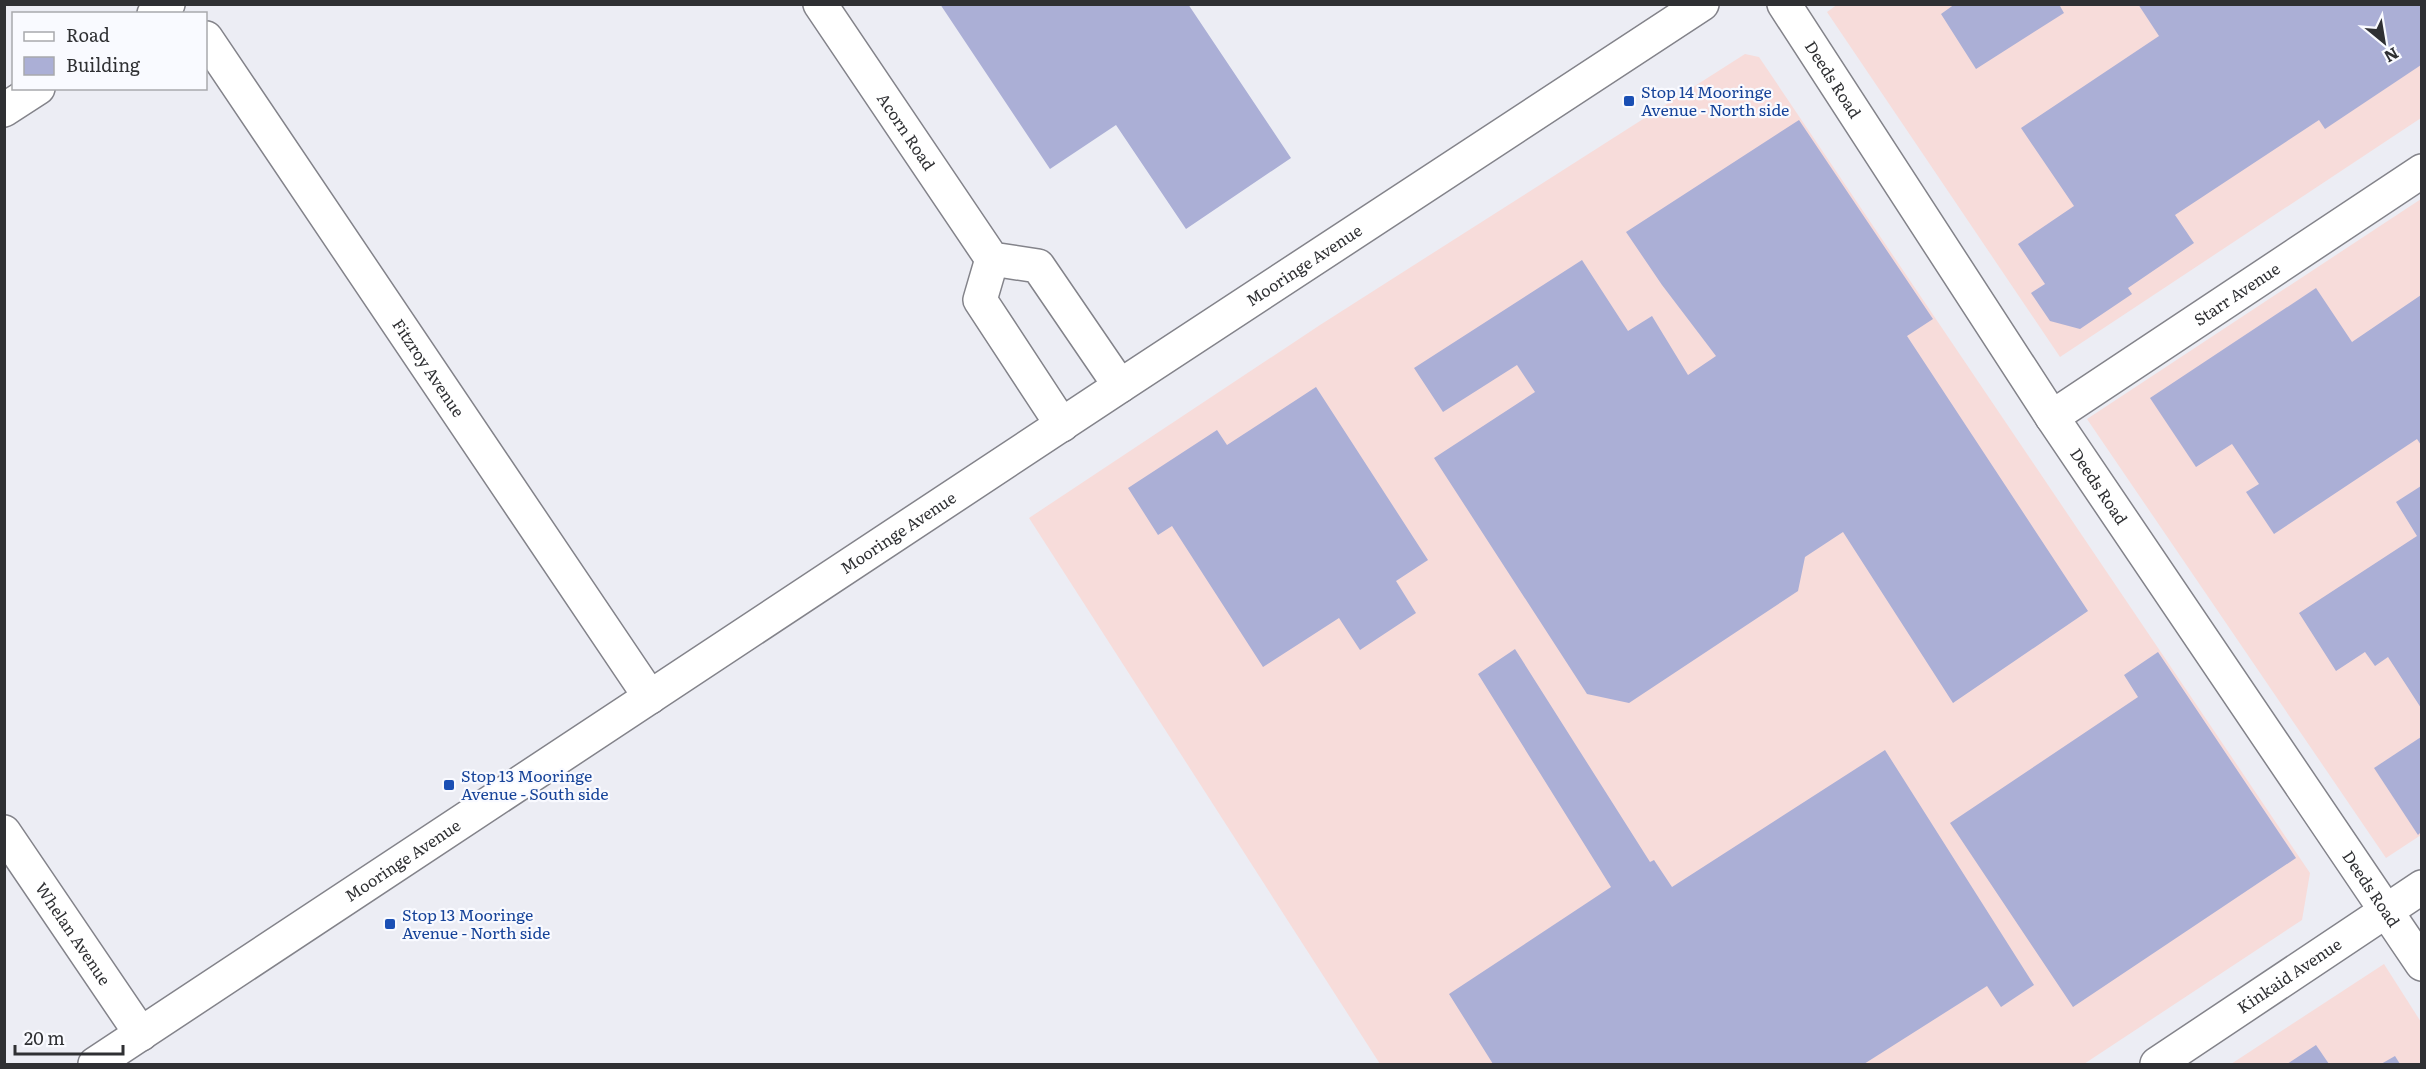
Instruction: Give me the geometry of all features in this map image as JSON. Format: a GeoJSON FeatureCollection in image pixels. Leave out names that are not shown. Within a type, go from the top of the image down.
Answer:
{"type":"FeatureCollection","features":[{"type":"Feature","properties":{"kind":"street","name":"Acorn Road"},"geometry":{"type":"LineString","coordinates":[[820,4],[992,259]]}},
{"type":"Feature","properties":{"kind":"street","name":"Mooringe Avenue"},"geometry":{"type":"LineString","coordinates":[[95,1065],[1120,386],[1702,4]]}},
{"type":"Feature","properties":{"kind":"street","name":"Deeds Road"},"geometry":{"type":"LineString","coordinates":[[1784,4],[2052,417],[2421,964]]}},
{"type":"Feature","properties":{"kind":"street","name":"Fitzroy Avenue"},"geometry":{"type":"LineString","coordinates":[[207,39],[650,697]]}},
{"type":"Feature","properties":{"kind":"street"},"geometry":{"type":"LineString","coordinates":[[4,110],[35,90]]}},
{"type":"Feature","properties":{"kind":"street","name":"Starr Avenue"},"geometry":{"type":"LineString","coordinates":[[2052,417],[2421,171]]}},
{"type":"Feature","properties":{"kind":"street"},"geometry":{"type":"LineString","coordinates":[[1062,425],[980,300],[992,259],[1038,266],[1120,386]]}},
{"type":"Feature","properties":{"kind":"street","name":"Whelan Avenue"},"geometry":{"type":"LineString","coordinates":[[4,832],[141,1034]]}},
{"type":"Feature","properties":{"kind":"street","name":"Kinkaid Avenue"},"geometry":{"type":"LineString","coordinates":[[2157,1065],[2421,887]]}},
{"type":"Feature","properties":{"kind":"shaded area"},"geometry":{"type":"Polygon","coordinates":[[[1838,4],[2421,5],[2421,118],[2060,357],[1827,12],[1838,4]]]}},
{"type":"Feature","properties":{"kind":"shaded area"},"geometry":{"type":"Polygon","coordinates":[[[1745,54],[1759,57],[2310,873],[2302,920],[2084,1064],[1380,1064],[1029,518],[1320,325],[1745,54]]]}},
{"type":"Feature","properties":{"kind":"shaded area"},"geometry":{"type":"Polygon","coordinates":[[[2421,199],[2421,835],[2386,858],[2087,419],[2421,199]]]}},
{"type":"Feature","properties":{"kind":"shaded area"},"geometry":{"type":"Polygon","coordinates":[[[2384,964],[2421,1022],[2421,1064],[2231,1064],[2384,964]]]}},
{"type":"Feature","properties":{"kind":"building"},"geometry":{"type":"Polygon","coordinates":[[[940,4],[1188,4],[1291,158],[1186,229],[1116,125],[1050,169],[940,4]]]}},
{"type":"Feature","properties":{"kind":"building"},"geometry":{"type":"Polygon","coordinates":[[[1955,4],[2062,4],[2060,6],[2064,13],[1976,69],[1941,14],[1955,4]]]}},
{"type":"Feature","properties":{"kind":"building"},"geometry":{"type":"Polygon","coordinates":[[[2138,4],[2421,4],[2421,65],[2325,129],[2319,120],[2175,215],[2194,243],[2128,288],[2132,294],[2080,329],[2050,321],[2031,293],[2045,284],[2018,244],[2074,206],[2021,128],[2159,36],[2138,4]]]}},
{"type":"Feature","properties":{"kind":"building"},"geometry":{"type":"Polygon","coordinates":[[[1799,120],[1933,319],[1907,336],[2088,611],[1953,703],[1843,532],[1805,557],[1798,591],[1629,703],[1587,694],[1434,458],[1535,392],[1517,365],[1443,412],[1414,368],[1582,260],[1628,331],[1652,316],[1688,375],[1716,356],[1662,285],[1626,232],[1799,120]]]}},
{"type":"Feature","properties":{"kind":"building"},"geometry":{"type":"Polygon","coordinates":[[[2316,288],[2352,342],[2421,295],[2421,445],[2417,439],[2274,534],[2246,492],[2259,484],[2232,444],[2196,467],[2150,398],[2316,288]]]}},
{"type":"Feature","properties":{"kind":"building"},"geometry":{"type":"Polygon","coordinates":[[[1316,387],[1428,560],[1396,581],[1416,613],[1360,650],[1339,618],[1263,667],[1172,526],[1158,535],[1128,488],[1217,430],[1227,445],[1316,387]]]}},
{"type":"Feature","properties":{"kind":"building"},"geometry":{"type":"Polygon","coordinates":[[[2421,486],[2421,708],[2388,657],[2375,666],[2365,652],[2336,671],[2299,613],[2417,536],[2396,502],[2421,486]]]}},
{"type":"Feature","properties":{"kind":"building"},"geometry":{"type":"Polygon","coordinates":[[[1515,649],[1650,862],[1654,860],[1672,887],[1885,750],[2034,985],[2001,1007],[1987,986],[1864,1064],[1493,1064],[1449,994],[1611,887],[1478,674],[1515,649]]]}},
{"type":"Feature","properties":{"kind":"building"},"geometry":{"type":"Polygon","coordinates":[[[2158,652],[2296,858],[2073,1007],[1950,823],[2138,697],[2124,675],[2158,652]]]}},
{"type":"Feature","properties":{"kind":"building"},"geometry":{"type":"Polygon","coordinates":[[[2421,737],[2421,832],[2418,835],[2374,768],[2421,737]]]}},
{"type":"Feature","properties":{"kind":"building"},"geometry":{"type":"Polygon","coordinates":[[[2316,1045],[2329,1064],[2287,1064],[2316,1045]]]}},
{"type":"Feature","properties":{"kind":"building"},"geometry":{"type":"Polygon","coordinates":[[[2395,1056],[2400,1064],[2381,1064],[2395,1056]]]}},
{"type":"Feature","properties":{"kind":"place","name":"Stop 14 Mooringe Avenue - North side"},"geometry":{"type":"Point","coordinates":[1629,101]}},
{"type":"Feature","properties":{"kind":"place","name":"Stop 13 Mooringe Avenue - South side"},"geometry":{"type":"Point","coordinates":[449,785]}},
{"type":"Feature","properties":{"kind":"place","name":"Stop 13 Mooringe Avenue - North side"},"geometry":{"type":"Point","coordinates":[390,924]}}]}
